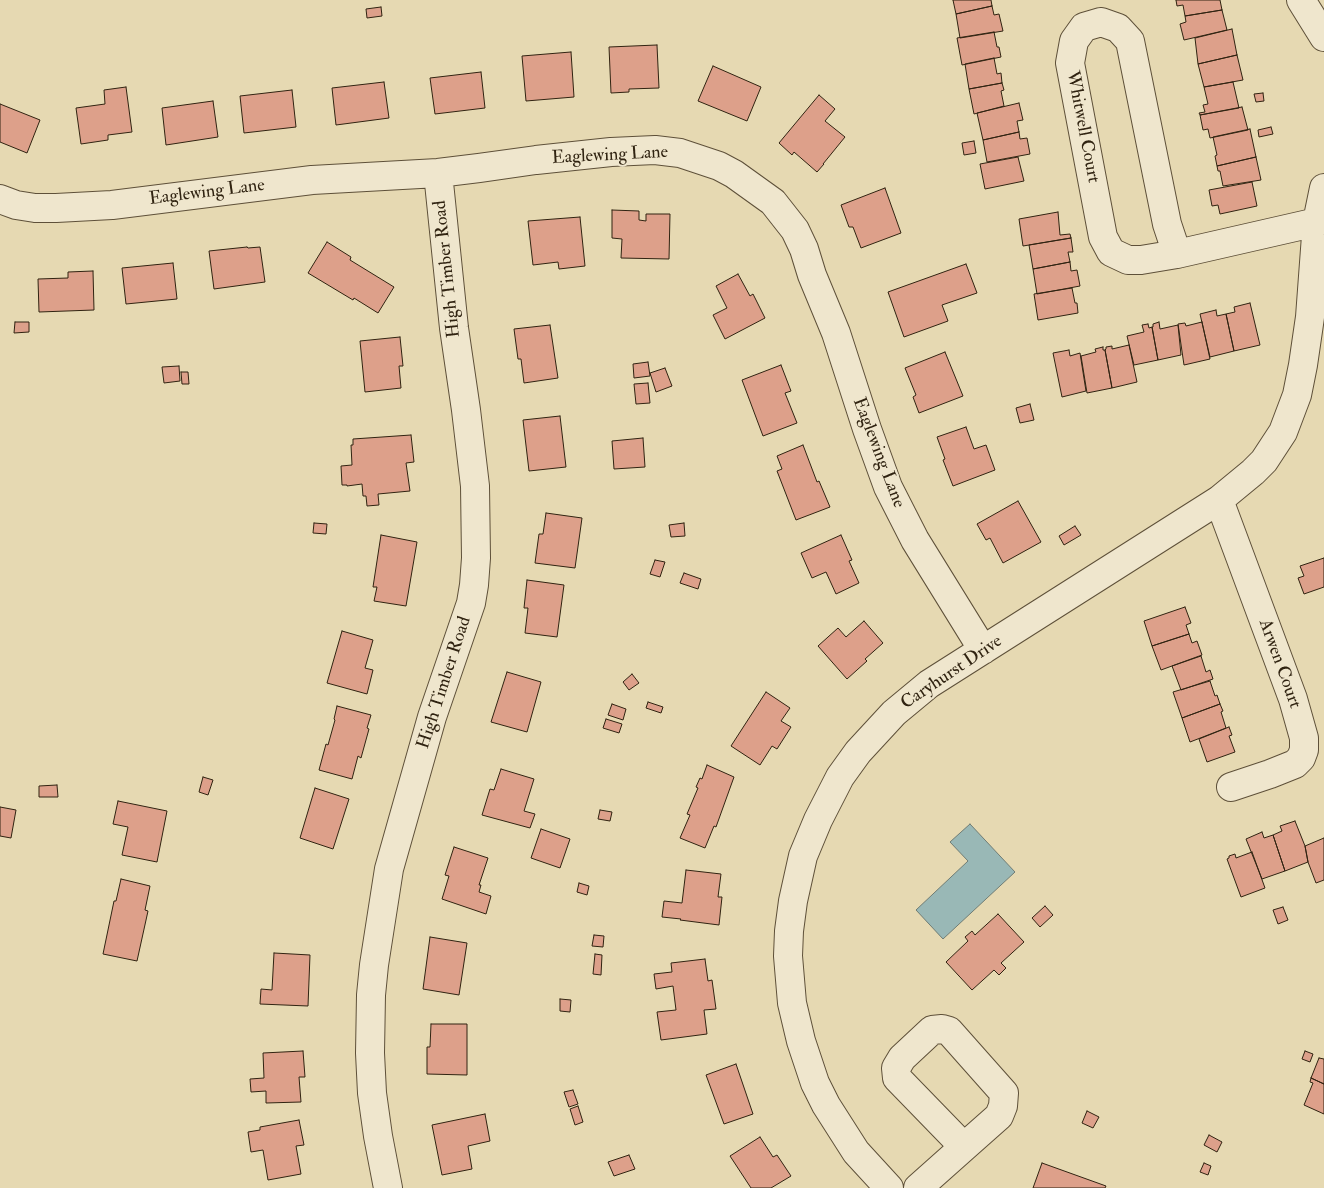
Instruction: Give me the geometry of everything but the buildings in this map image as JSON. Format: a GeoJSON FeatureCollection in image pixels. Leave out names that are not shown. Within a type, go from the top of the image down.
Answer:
{"type":"FeatureCollection","features":[{"type":"Feature","properties":{"kind":"street"},"geometry":{"type":"LineString","coordinates":[[1301,0],[1324,37]]}},
{"type":"Feature","properties":{"kind":"street","name":"Whitwell Court"},"geometry":{"type":"LineString","coordinates":[[1178,254],[1168,224],[1130,41],[1118,28],[1101,22],[1084,27],[1074,41],[1070,62],[1103,237],[1112,252],[1128,260],[1141,260],[1178,254],[1317,222]]}},
{"type":"Feature","properties":{"kind":"street","name":"Eaglewing Lane"},"geometry":{"type":"LineString","coordinates":[[0,199],[16,205],[35,208],[122,204],[312,180],[438,173],[611,152],[655,150],[680,153],[720,166],[772,202],[795,230],[836,333],[888,487],[915,540],[983,650]]}},
{"type":"Feature","properties":{"kind":"street","name":"High Timber Road"},"geometry":{"type":"LineString","coordinates":[[388,1188],[372,1092],[370,1053],[371,995],[374,965],[390,869],[432,718],[471,603],[476,558],[475,486],[454,328],[438,173]]}},
{"type":"Feature","properties":{"kind":"street","name":"Caryhurst Drive"},"geometry":{"type":"LineString","coordinates":[[890,1188],[856,1152],[826,1105],[815,1083],[801,1041],[792,1003],[788,956],[794,894],[803,856],[818,820],[840,777],[858,752],[894,713],[929,684],[1219,500],[1264,461],[1283,432],[1297,395],[1314,369],[1310,317],[1317,222],[1324,188]]}},
{"type":"Feature","properties":{"kind":"street","name":"Arwen Court"},"geometry":{"type":"LineString","coordinates":[[1219,500],[1290,691],[1304,738],[1304,750],[1301,758],[1295,764],[1231,787]]}},
{"type":"Feature","properties":{"kind":"street"},"geometry":{"type":"LineString","coordinates":[[918,1188],[964,1147]]}},
{"type":"Feature","properties":{"kind":"water"},"geometry":{"type":"Polygon","coordinates":[[[970,824],[1015,872],[943,939],[916,910],[968,861],[950,842],[970,824]]]}}]}
